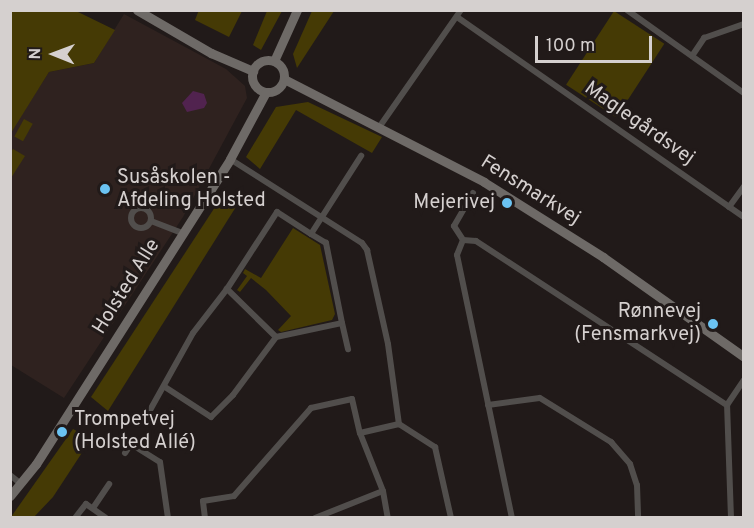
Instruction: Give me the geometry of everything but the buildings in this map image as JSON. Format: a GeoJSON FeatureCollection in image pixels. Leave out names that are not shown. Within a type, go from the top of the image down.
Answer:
{"type":"FeatureCollection","features":[{"type":"Feature","properties":{"kind":"street"},"geometry":{"type":"LineString","coordinates":[[137,10],[211,53],[253,71]]}},
{"type":"Feature","properties":{"kind":"street"},"geometry":{"type":"LineString","coordinates":[[274,61],[297,10]]}},
{"type":"Feature","properties":{"kind":"street"},"geometry":{"type":"LineString","coordinates":[[380,126],[461,10]]}},
{"type":"Feature","properties":{"kind":"street"},"geometry":{"type":"LineString","coordinates":[[627,10],[744,93]]}},
{"type":"Feature","properties":{"kind":"street","name":"Maglegårdsvej"},"geometry":{"type":"LineString","coordinates":[[457,17],[744,217]]}},
{"type":"Feature","properties":{"kind":"street"},"geometry":{"type":"LineString","coordinates":[[692,56],[704,38],[744,24]]}},
{"type":"Feature","properties":{"kind":"street"},"geometry":{"type":"LineString","coordinates":[[263,61],[274,61],[283,68],[284,79],[279,88],[266,92],[255,85],[253,71],[263,61]]}},
{"type":"Feature","properties":{"kind":"street","name":"Fensmarkvej"},"geometry":{"type":"LineString","coordinates":[[284,79],[380,126],[484,182],[603,257],[744,357]]}},
{"type":"Feature","properties":{"kind":"street","name":"Holsted Alle"},"geometry":{"type":"LineString","coordinates":[[10,496],[21,484],[230,159],[266,92]]}},
{"type":"Feature","properties":{"kind":"street"},"geometry":{"type":"LineString","coordinates":[[311,234],[361,156]]}},
{"type":"Feature","properties":{"kind":"street"},"geometry":{"type":"LineString","coordinates":[[230,159],[322,217],[367,250],[388,344],[399,424]]}},
{"type":"Feature","properties":{"kind":"street"},"geometry":{"type":"LineString","coordinates":[[729,207],[744,186]]}},
{"type":"Feature","properties":{"kind":"street"},"geometry":{"type":"LineString","coordinates":[[463,240],[454,226],[473,193]]}},
{"type":"Feature","properties":{"kind":"street"},"geometry":{"type":"LineString","coordinates":[[149,412],[165,387],[193,333],[227,289],[278,212],[326,243],[348,349]]}},
{"type":"Feature","properties":{"kind":"street"},"geometry":{"type":"LineString","coordinates":[[151,221],[182,233]]}},
{"type":"Feature","properties":{"kind":"street"},"geometry":{"type":"LineString","coordinates":[[463,240],[457,255],[512,518]]}},
{"type":"Feature","properties":{"kind":"street"},"geometry":{"type":"LineString","coordinates":[[463,240],[476,241],[727,405]]}},
{"type":"Feature","properties":{"kind":"street"},"geometry":{"type":"LineString","coordinates":[[227,289],[276,337]]}},
{"type":"Feature","properties":{"kind":"street"},"geometry":{"type":"LineString","coordinates":[[165,387],[211,417],[233,394],[276,337],[342,323]]}},
{"type":"Feature","properties":{"kind":"street"},"geometry":{"type":"LineString","coordinates":[[731,518],[727,405],[744,380]]}},
{"type":"Feature","properties":{"kind":"street"},"geometry":{"type":"LineString","coordinates":[[488,405],[540,398],[611,442],[630,464],[637,485],[638,518]]}},
{"type":"Feature","properties":{"kind":"street"},"geometry":{"type":"LineString","coordinates":[[205,518],[203,501],[234,496],[311,408],[352,399],[360,433],[383,491],[388,518]]}},
{"type":"Feature","properties":{"kind":"street"},"geometry":{"type":"LineString","coordinates":[[360,433],[399,424],[435,447],[450,518]]}},
{"type":"Feature","properties":{"kind":"street"},"geometry":{"type":"LineString","coordinates":[[125,453],[131,444],[160,462],[168,518]]}},
{"type":"Feature","properties":{"kind":"street"},"geometry":{"type":"LineString","coordinates":[[10,475],[21,484]]}},
{"type":"Feature","properties":{"kind":"street"},"geometry":{"type":"LineString","coordinates":[[93,508],[109,484]]}},
{"type":"Feature","properties":{"kind":"street"},"geometry":{"type":"LineString","coordinates":[[315,518],[383,491]]}},
{"type":"Feature","properties":{"kind":"street"},"geometry":{"type":"LineString","coordinates":[[75,518],[86,504],[106,518]]}},
{"type":"Feature","properties":{"kind":"shaded area"},"geometry":{"type":"Polygon","coordinates":[[[11,10],[76,11],[115,30],[94,63],[49,72],[11,133],[11,10]]]}},
{"type":"Feature","properties":{"kind":"shaded area"},"geometry":{"type":"Polygon","coordinates":[[[199,10],[242,11],[229,37],[195,20],[199,10]]]}},
{"type":"Feature","properties":{"kind":"shaded area"},"geometry":{"type":"Polygon","coordinates":[[[267,11],[282,11],[261,50],[253,45],[267,11]]]}},
{"type":"Feature","properties":{"kind":"shaded area"},"geometry":{"type":"Polygon","coordinates":[[[312,11],[334,11],[297,68],[293,54],[312,11]]]}},
{"type":"Feature","properties":{"kind":"shaded area"},"geometry":{"type":"Polygon","coordinates":[[[614,11],[664,44],[616,117],[566,85],[614,11]]]}},
{"type":"Feature","properties":{"kind":"shaded area","name":"Susåskolen - Afdeling Holsted"},"geometry":{"type":"Polygon","coordinates":[[[124,14],[226,69],[245,86],[247,98],[183,217],[64,398],[11,365],[10,133],[49,72],[94,63],[124,14]]]}},
{"type":"Feature","properties":{"kind":"shaded area"},"geometry":{"type":"Polygon","coordinates":[[[193,91],[204,94],[207,103],[204,108],[187,112],[182,103],[193,91]]]}},
{"type":"Feature","properties":{"kind":"shaded area"},"geometry":{"type":"Polygon","coordinates":[[[308,102],[382,137],[372,153],[296,110],[260,169],[246,157],[276,107],[308,102]]]}},
{"type":"Feature","properties":{"kind":"shaded area"},"geometry":{"type":"Polygon","coordinates":[[[24,119],[33,124],[23,141],[14,136],[24,119]]]}},
{"type":"Feature","properties":{"kind":"shaded area"},"geometry":{"type":"Polygon","coordinates":[[[13,149],[25,156],[11,178],[11,152],[13,149]]]}},
{"type":"Feature","properties":{"kind":"shaded area"},"geometry":{"type":"Polygon","coordinates":[[[239,202],[108,411],[91,397],[217,204],[239,202]]]}},
{"type":"Feature","properties":{"kind":"shaded area"},"geometry":{"type":"Polygon","coordinates":[[[293,228],[320,245],[335,314],[332,320],[281,332],[278,330],[291,316],[266,290],[251,278],[240,292],[237,290],[247,276],[243,273],[245,269],[261,278],[293,228]]]}},
{"type":"Feature","properties":{"kind":"shaded area"},"geometry":{"type":"Polygon","coordinates":[[[73,429],[91,439],[53,497],[34,517],[11,517],[73,429]]]}},
{"type":"Feature","properties":{"kind":"place","name":"Susåskolen - Afdeling Holsted"},"geometry":{"type":"Point","coordinates":[105,189]}},
{"type":"Feature","properties":{"kind":"place","name":"Mejerivej"},"geometry":{"type":"Point","coordinates":[507,203]}},
{"type":"Feature","properties":{"kind":"place","name":"Rønnevej (Fensmarkvej)"},"geometry":{"type":"Point","coordinates":[713,324]}},
{"type":"Feature","properties":{"kind":"place","name":"Trompetvej (Holsted Allé)"},"geometry":{"type":"Point","coordinates":[62,432]}}]}
